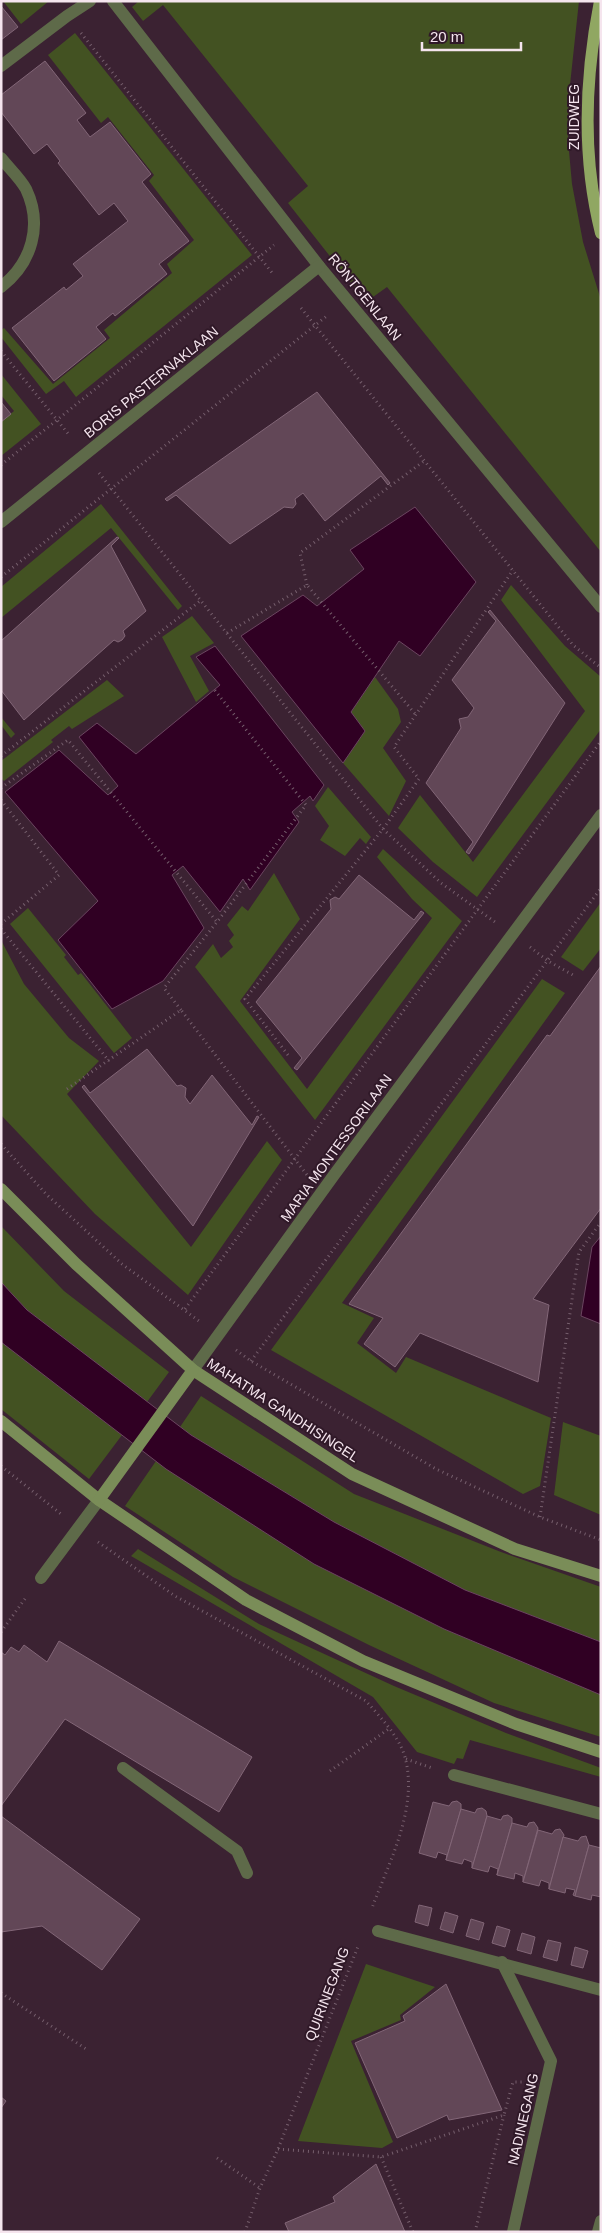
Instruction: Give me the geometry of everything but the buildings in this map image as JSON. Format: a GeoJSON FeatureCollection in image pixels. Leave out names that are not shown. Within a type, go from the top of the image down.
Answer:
{"type":"FeatureCollection","features":[{"type":"Feature","properties":{"kind":"main road","name":"ZUIDWEG"},"geometry":{"type":"LineString","coordinates":[[600,1],[589,77],[588,116],[589,156],[601,233]]}},
{"type":"Feature","properties":{"kind":"street"},"geometry":{"type":"LineString","coordinates":[[1,66],[90,1]]}},
{"type":"Feature","properties":{"kind":"street","name":"RÖNTGENLAAN"},"geometry":{"type":"LineString","coordinates":[[113,1],[319,266],[601,607]]}},
{"type":"Feature","properties":{"kind":"street"},"geometry":{"type":"LineString","coordinates":[[1,158],[25,188],[32,209],[35,236],[24,260],[11,279],[1,287]]}},
{"type":"Feature","properties":{"kind":"street","name":"BORIS PASTERNAKLAAN"},"geometry":{"type":"LineString","coordinates":[[1,522],[319,266]]}},
{"type":"Feature","properties":{"kind":"street","name":"MARIA MONTESSORILAAN"},"geometry":{"type":"LineString","coordinates":[[99,1500],[321,1194],[601,815]]}},
{"type":"Feature","properties":{"kind":"street","name":"MAHATMA GANDHISINGEL"},"geometry":{"type":"LineString","coordinates":[[1,1189],[76,1264],[194,1370],[352,1474],[515,1549],[601,1576]]}},
{"type":"Feature","properties":{"kind":"street"},"geometry":{"type":"LineString","coordinates":[[1,1421],[99,1500],[246,1600],[363,1661],[516,1724],[601,1752]]}},
{"type":"Feature","properties":{"kind":"street"},"geometry":{"type":"LineString","coordinates":[[41,1578],[99,1500]]}},
{"type":"Feature","properties":{"kind":"street"},"geometry":{"type":"LineString","coordinates":[[123,1768],[237,1851],[247,1873]]}},
{"type":"Feature","properties":{"kind":"street"},"geometry":{"type":"LineString","coordinates":[[454,1775],[601,1814]]}},
{"type":"Feature","properties":{"kind":"street"},"geometry":{"type":"LineString","coordinates":[[378,1932],[502,1962],[601,1990]]}},
{"type":"Feature","properties":{"kind":"street","name":"NADINEGANG"},"geometry":{"type":"LineString","coordinates":[[502,1962],[551,2061],[513,2232]]}},
{"type":"Feature","properties":{"kind":"street"},"geometry":{"type":"LineString","coordinates":[[598,2232],[601,2221]]}},
{"type":"Feature","properties":{"kind":"path"},"geometry":{"type":"LineString","coordinates":[[67,16],[287,292],[573,645],[601,668]]}},
{"type":"Feature","properties":{"kind":"path"},"geometry":{"type":"LineString","coordinates":[[1,465],[292,231]]}},
{"type":"Feature","properties":{"kind":"path"},"geometry":{"type":"LineString","coordinates":[[1,577],[347,300]]}},
{"type":"Feature","properties":{"kind":"path"},"geometry":{"type":"LineString","coordinates":[[1,351],[383,829],[441,882],[548,961],[573,975]]}},
{"type":"Feature","properties":{"kind":"path"},"geometry":{"type":"LineString","coordinates":[[416,715],[307,585],[300,553],[424,461]]}},
{"type":"Feature","properties":{"kind":"path"},"geometry":{"type":"LineString","coordinates":[[288,1055],[245,999],[383,829],[419,779],[394,748],[513,570]]}},
{"type":"Feature","properties":{"kind":"path"},"geometry":{"type":"LineString","coordinates":[[227,633],[307,585]]}},
{"type":"Feature","properties":{"kind":"path"},"geometry":{"type":"LineString","coordinates":[[1,756],[200,601]]}},
{"type":"Feature","properties":{"kind":"path"},"geometry":{"type":"LineString","coordinates":[[213,688],[306,804],[217,922],[164,988],[321,1194]]}},
{"type":"Feature","properties":{"kind":"path"},"geometry":{"type":"LineString","coordinates":[[1,788],[68,740],[217,922]]}},
{"type":"Feature","properties":{"kind":"path"},"geometry":{"type":"LineString","coordinates":[[185,1309],[296,1160],[601,741]]}},
{"type":"Feature","properties":{"kind":"path"},"geometry":{"type":"LineString","coordinates":[[1,800],[59,875],[1,924]]}},
{"type":"Feature","properties":{"kind":"path"},"geometry":{"type":"LineString","coordinates":[[548,961],[601,888]]}},
{"type":"Feature","properties":{"kind":"path"},"geometry":{"type":"LineString","coordinates":[[1,929],[109,1060]]}},
{"type":"Feature","properties":{"kind":"path","name":"MAHATMA GANDHISINGEL"},"geometry":{"type":"LineString","coordinates":[[548,961],[251,1361],[436,1469],[540,1517],[601,1540]]}},
{"type":"Feature","properties":{"kind":"path"},"geometry":{"type":"LineString","coordinates":[[67,1089],[181,1010]]}},
{"type":"Feature","properties":{"kind":"path","name":"MAHATMA GANDHISINGEL"},"geometry":{"type":"LineString","coordinates":[[1,1144],[46,1194],[122,1264],[185,1309],[218,1337]]}},
{"type":"Feature","properties":{"kind":"path"},"geometry":{"type":"LineString","coordinates":[[540,1517],[579,1252],[601,1222]]}},
{"type":"Feature","properties":{"kind":"path"},"geometry":{"type":"LineString","coordinates":[[1,1466],[78,1528],[175,1596],[366,1701],[390,1728],[406,1759],[409,1796],[404,1821],[372,1910]]}},
{"type":"Feature","properties":{"kind":"path"},"geometry":{"type":"LineString","coordinates":[[1,1632],[41,1578]]}},
{"type":"Feature","properties":{"kind":"path"},"geometry":{"type":"LineString","coordinates":[[330,1771],[390,1728]]}},
{"type":"Feature","properties":{"kind":"path","name":"QUIRINEGANG"},"geometry":{"type":"LineString","coordinates":[[245,2232],[260,2188],[278,2149],[362,1936]]}},
{"type":"Feature","properties":{"kind":"path"},"geometry":{"type":"LineString","coordinates":[[1,1993],[86,2049]]}},
{"type":"Feature","properties":{"kind":"path"},"geometry":{"type":"LineString","coordinates":[[475,2232],[513,2082],[546,2082]]}},
{"type":"Feature","properties":{"kind":"path"},"geometry":{"type":"LineString","coordinates":[[278,2149],[381,2157],[504,2115]]}},
{"type":"Feature","properties":{"kind":"path"},"geometry":{"type":"LineString","coordinates":[[381,2157],[413,2232]]}},
{"type":"Feature","properties":{"kind":"path"},"geometry":{"type":"LineString","coordinates":[[217,2158],[260,2188]]}},
{"type":"Feature","properties":{"kind":"green space"},"geometry":{"type":"Polygon","coordinates":[[[3,1],[49,1],[21,24],[3,1]]]}},
{"type":"Feature","properties":{"kind":"green space"},"geometry":{"type":"Polygon","coordinates":[[[139,1],[579,1],[569,94],[568,140],[572,184],[583,242],[601,300],[601,552],[387,287],[366,302],[288,203],[308,186],[163,5],[143,21],[132,7],[139,1]]]}},
{"type":"Feature","properties":{"kind":"green space"},"geometry":{"type":"Polygon","coordinates":[[[75,33],[252,255],[76,397],[64,381],[46,394],[1,337],[1,330],[4,328],[53,384],[110,338],[104,330],[172,273],[167,264],[194,240],[149,181],[154,175],[108,117],[101,123],[48,55],[75,33]]]}},
{"type":"Feature","properties":{"kind":"green space"},"geometry":{"type":"Polygon","coordinates":[[[1,374],[41,424],[1,456],[1,422],[14,411],[1,395],[1,374]]]}},
{"type":"Feature","properties":{"kind":"green space"},"geometry":{"type":"Polygon","coordinates":[[[101,504],[182,606],[178,610],[111,528],[1,618],[1,587],[101,504]]]}},
{"type":"Feature","properties":{"kind":"green space"},"geometry":{"type":"Polygon","coordinates":[[[511,585],[565,646],[601,677],[601,729],[477,897],[433,862],[398,828],[420,795],[473,862],[585,711],[501,600],[511,585]]]}},
{"type":"Feature","properties":{"kind":"green space"},"geometry":{"type":"Polygon","coordinates":[[[192,616],[214,643],[190,656],[209,691],[196,702],[162,637],[192,616]]]}},
{"type":"Feature","properties":{"kind":"green space"},"geometry":{"type":"Polygon","coordinates":[[[375,677],[398,709],[401,722],[383,748],[406,781],[389,816],[343,763],[365,731],[351,712],[375,677]]]}},
{"type":"Feature","properties":{"kind":"green space"},"geometry":{"type":"Polygon","coordinates":[[[107,680],[124,696],[72,729],[69,726],[51,740],[53,742],[4,781],[1,778],[1,761],[107,680]]]}},
{"type":"Feature","properties":{"kind":"green space"},"geometry":{"type":"Polygon","coordinates":[[[1,717],[15,734],[11,738],[1,725],[1,717]]]}},
{"type":"Feature","properties":{"kind":"green space"},"geometry":{"type":"Polygon","coordinates":[[[328,787],[371,837],[366,844],[360,838],[345,856],[320,840],[329,826],[315,806],[328,787]]]}},
{"type":"Feature","properties":{"kind":"green space"},"geometry":{"type":"Polygon","coordinates":[[[383,849],[462,921],[315,1120],[195,967],[213,944],[221,958],[233,947],[229,941],[234,935],[227,925],[242,906],[248,911],[274,873],[300,919],[240,1001],[307,1089],[432,918],[412,899],[377,857],[383,849]]]}},
{"type":"Feature","properties":{"kind":"green space"},"geometry":{"type":"Polygon","coordinates":[[[601,902],[601,948],[583,971],[561,957],[601,902]]]}},
{"type":"Feature","properties":{"kind":"green space"},"geometry":{"type":"Polygon","coordinates":[[[28,908],[66,955],[64,957],[78,975],[81,973],[132,1038],[114,1053],[10,924],[28,908]]]}},
{"type":"Feature","properties":{"kind":"green space"},"geometry":{"type":"Polygon","coordinates":[[[1,940],[24,984],[69,1038],[99,1061],[67,1094],[191,1247],[267,1141],[282,1160],[188,1295],[95,1214],[1,1115],[1,940]]]}},
{"type":"Feature","properties":{"kind":"green space"},"geometry":{"type":"Polygon","coordinates":[[[542,979],[565,993],[342,1303],[374,1318],[357,1343],[396,1373],[406,1357],[551,1418],[540,1486],[523,1494],[271,1350],[542,979]]]}},
{"type":"Feature","properties":{"kind":"green space"},"geometry":{"type":"Polygon","coordinates":[[[1,1226],[64,1291],[169,1372],[147,1402],[27,1310],[1,1282],[1,1226]]]}},
{"type":"Feature","properties":{"kind":"green space"},"geometry":{"type":"Polygon","coordinates":[[[1,1342],[122,1435],[89,1479],[1,1409],[1,1342]]]}},
{"type":"Feature","properties":{"kind":"green space"},"geometry":{"type":"Polygon","coordinates":[[[201,1396],[354,1494],[501,1552],[601,1587],[601,1642],[465,1590],[334,1522],[191,1435],[180,1427],[201,1396]]]}},
{"type":"Feature","properties":{"kind":"green space"},"geometry":{"type":"Polygon","coordinates":[[[563,1422],[601,1436],[601,1515],[554,1495],[563,1422]]]}},
{"type":"Feature","properties":{"kind":"green space"},"geometry":{"type":"Polygon","coordinates":[[[156,1461],[314,1564],[444,1629],[601,1695],[601,1737],[494,1703],[369,1645],[233,1577],[125,1506],[156,1461]]]}},
{"type":"Feature","properties":{"kind":"green space"},"geometry":{"type":"Polygon","coordinates":[[[138,1549],[259,1624],[394,1686],[506,1733],[601,1768],[601,1777],[470,1740],[463,1759],[457,1758],[454,1764],[417,1752],[373,1697],[131,1556],[138,1549]]]}},
{"type":"Feature","properties":{"kind":"green space"},"geometry":{"type":"Polygon","coordinates":[[[366,1964],[435,1987],[400,2015],[401,2020],[351,2041],[393,2142],[382,2148],[298,2141],[366,1964]]]}},
{"type":"Feature","properties":{"kind":"shaded area"},"geometry":{"type":"Polygon","coordinates":[[[415,507],[476,582],[420,656],[399,641],[351,712],[365,731],[343,763],[241,636],[303,595],[317,606],[364,569],[350,550],[415,507]]]}},
{"type":"Feature","properties":{"kind":"shaded area"},"geometry":{"type":"Polygon","coordinates":[[[215,646],[324,785],[313,801],[310,796],[292,812],[299,822],[250,890],[243,879],[220,912],[183,866],[172,875],[204,928],[163,981],[112,1009],[58,940],[98,901],[5,792],[59,750],[108,795],[118,786],[79,737],[97,723],[136,754],[220,685],[196,657],[215,646]]]}},
{"type":"Feature","properties":{"kind":"shaded area"},"geometry":{"type":"Polygon","coordinates":[[[601,1236],[601,1324],[581,1316],[592,1247],[601,1236]]]}},
{"type":"Feature","properties":{"kind":"shaded area"},"geometry":{"type":"Polygon","coordinates":[[[1,1282],[27,1310],[191,1435],[334,1522],[465,1590],[601,1642],[601,1695],[444,1629],[314,1564],[166,1469],[1,1342],[1,1282]]]}}]}
